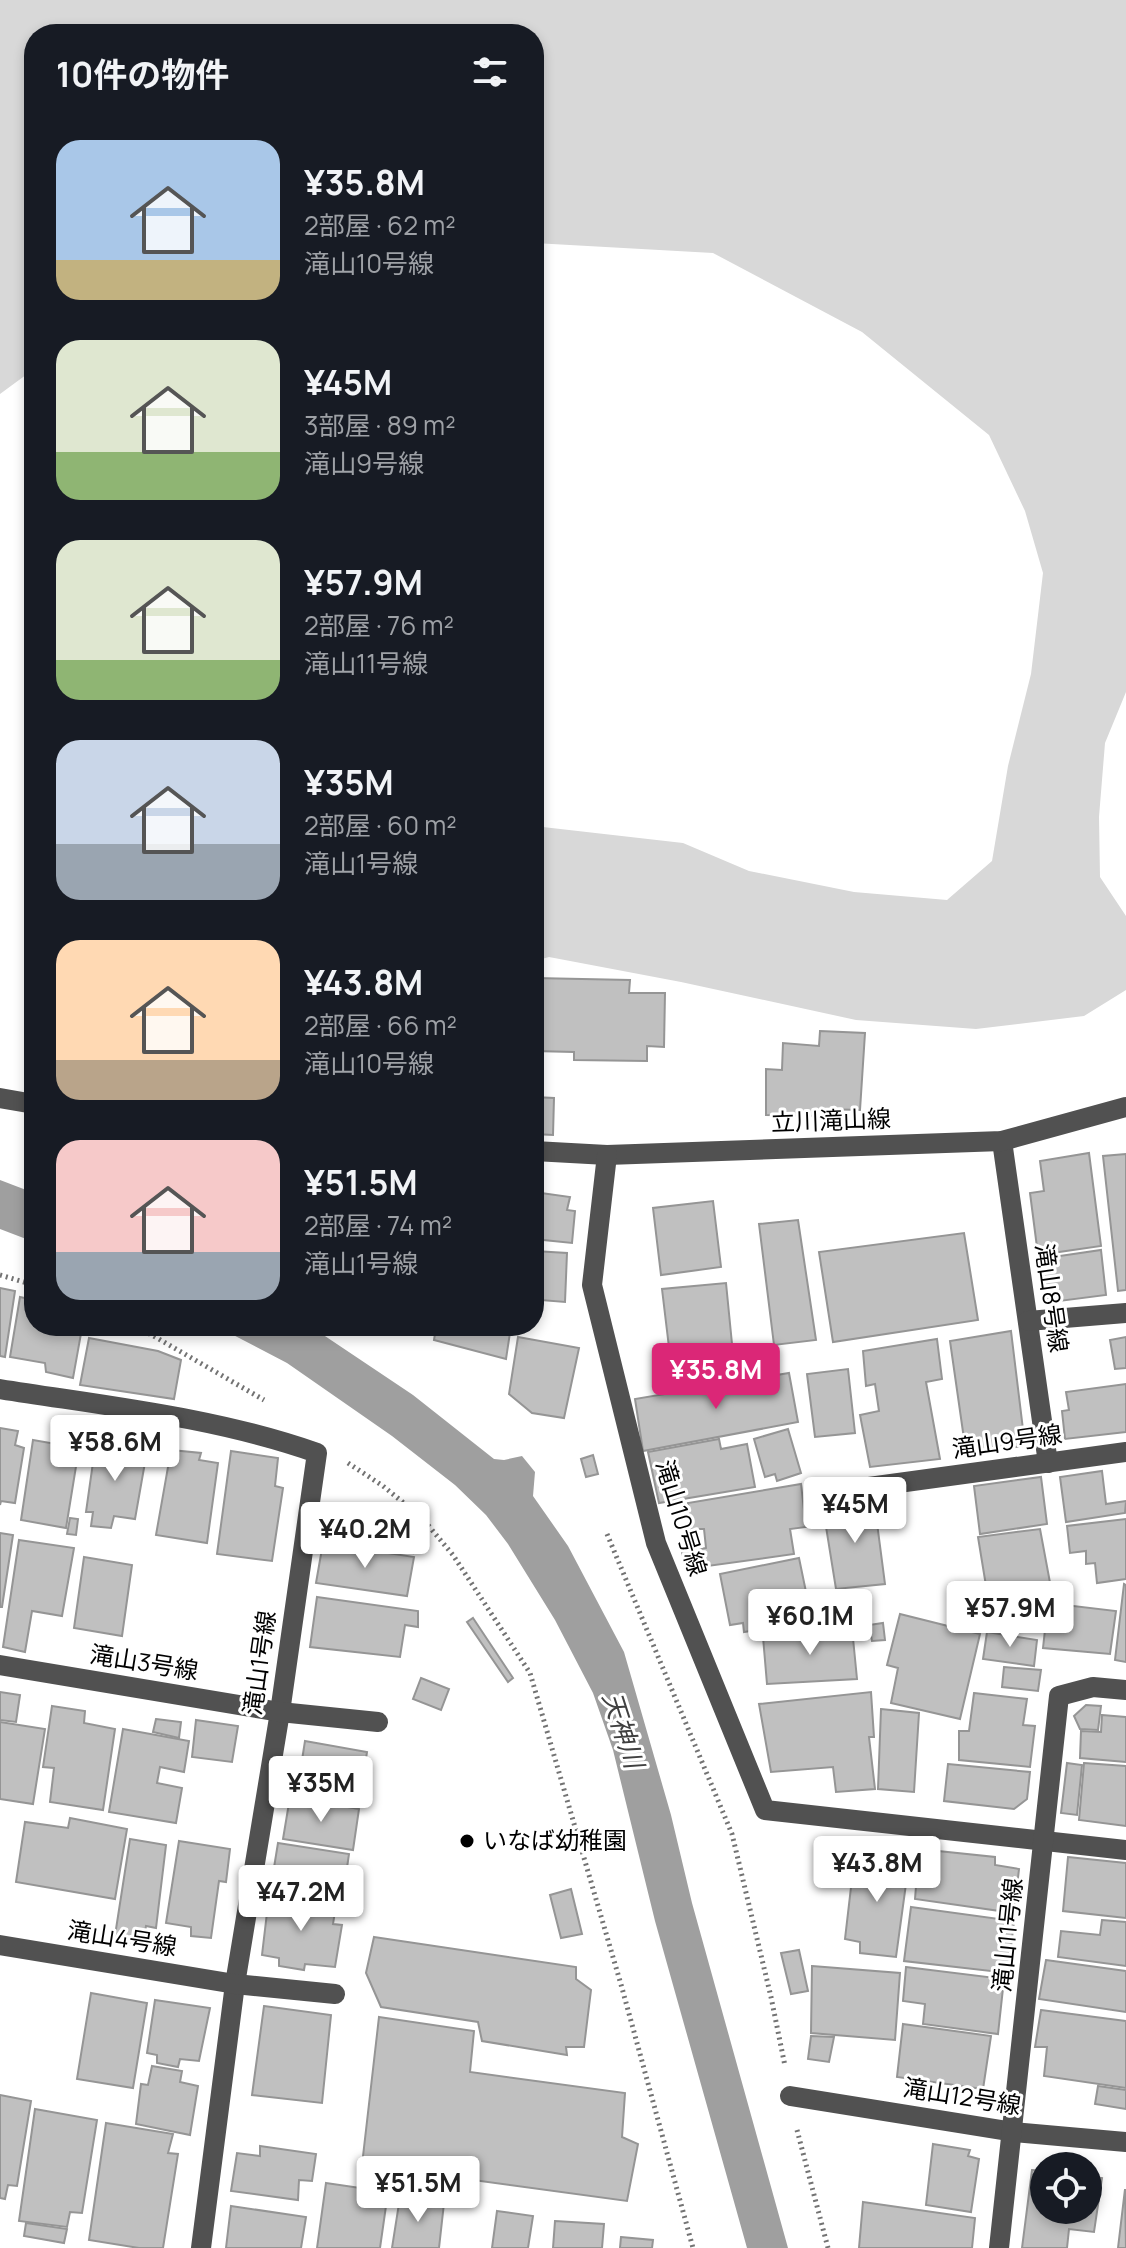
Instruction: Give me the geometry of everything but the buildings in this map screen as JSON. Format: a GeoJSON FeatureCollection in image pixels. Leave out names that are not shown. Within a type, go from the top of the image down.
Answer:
{"type":"FeatureCollection","features":[{"type":"Feature","properties":{"kind":"street"},"geometry":{"type":"LineString","coordinates":[[0,1098],[24,1102]]}},
{"type":"Feature","properties":{"kind":"street","name":"立川滝山線"},"geometry":{"type":"LineString","coordinates":[[544,1152],[607,1155],[1002,1141],[1126,1107]]}},
{"type":"Feature","properties":{"kind":"street","name":"滝山8号線"},"geometry":{"type":"LineString","coordinates":[[1002,1141],[1048,1463]]}},
{"type":"Feature","properties":{"kind":"street","name":"滝山10号線"},"geometry":{"type":"LineString","coordinates":[[607,1155],[592,1285],[656,1543],[765,1810],[1126,1850]]}},
{"type":"Feature","properties":{"kind":"street"},"geometry":{"type":"LineString","coordinates":[[1028,1321],[1126,1313]]}},
{"type":"Feature","properties":{"kind":"street"},"geometry":{"type":"LineString","coordinates":[[0,1389],[205,1423],[279,1439],[317,1453]]}},
{"type":"Feature","properties":{"kind":"street","name":"滝山9号線"},"geometry":{"type":"LineString","coordinates":[[847,1490],[1126,1452]]}},
{"type":"Feature","properties":{"kind":"street","name":"滝山1号線"},"geometry":{"type":"LineString","coordinates":[[201,2248],[235,1984],[280,1712],[317,1453]]}},
{"type":"Feature","properties":{"kind":"street","name":"滝山3号線"},"geometry":{"type":"LineString","coordinates":[[0,1665],[280,1712],[378,1722]]}},
{"type":"Feature","properties":{"kind":"street","name":"滝山11号線"},"geometry":{"type":"LineString","coordinates":[[999,2248],[1059,1696],[1093,1687],[1126,1690]]}},
{"type":"Feature","properties":{"kind":"street","name":"滝山4号線"},"geometry":{"type":"LineString","coordinates":[[0,1945],[235,1984],[335,1994]]}},
{"type":"Feature","properties":{"kind":"street","name":"滝山12号線"},"geometry":{"type":"LineString","coordinates":[[790,2096],[1014,2132],[1126,2142]]}},
{"type":"Feature","properties":{"kind":"path"},"geometry":{"type":"LineString","coordinates":[[0,1275],[24,1282]]}},
{"type":"Feature","properties":{"kind":"path"},"geometry":{"type":"LineString","coordinates":[[153,1336],[271,1405]]}},
{"type":"Feature","properties":{"kind":"path"},"geometry":{"type":"LineString","coordinates":[[317,1453],[349,1463],[422,1518],[453,1555],[530,1673],[622,1988],[693,2248]]}},
{"type":"Feature","properties":{"kind":"path"},"geometry":{"type":"LineString","coordinates":[[607,1534],[732,1834],[771,1997],[799,2141],[828,2248]]}},
{"type":"Feature","properties":{"kind":"shaded area"},"geometry":{"type":"Polygon","coordinates":[[[0,0],[1126,0],[1126,692],[1105,743],[1099,817],[1100,877],[1126,916],[1126,990],[1084,1016],[976,1029],[856,1020],[681,982],[544,958],[544,827],[683,843],[749,871],[854,892],[947,900],[992,861],[1008,766],[1031,674],[1043,573],[1025,511],[989,435],[862,332],[713,253],[544,244],[544,24],[24,24],[24,376],[0,394],[0,0]]]}},
{"type":"Feature","properties":{"kind":"water"},"geometry":{"type":"Polygon","coordinates":[[[0,1180],[24,1189],[24,1238],[0,1229],[0,1180]]]}},
{"type":"Feature","properties":{"kind":"water","name":"天神川"},"geometry":{"type":"Polygon","coordinates":[[[235,1336],[325,1336],[413,1395],[494,1459],[522,1456],[535,1472],[533,1496],[568,1546],[624,1652],[788,2248],[747,2248],[655,1921],[613,1750],[593,1693],[555,1620],[508,1544],[486,1515],[455,1485],[392,1436],[287,1363],[235,1336]]]}},
{"type":"Feature","properties":{"kind":"place","name":"いなば幼稚園"},"geometry":{"type":"Point","coordinates":[467,1841]}}]}
